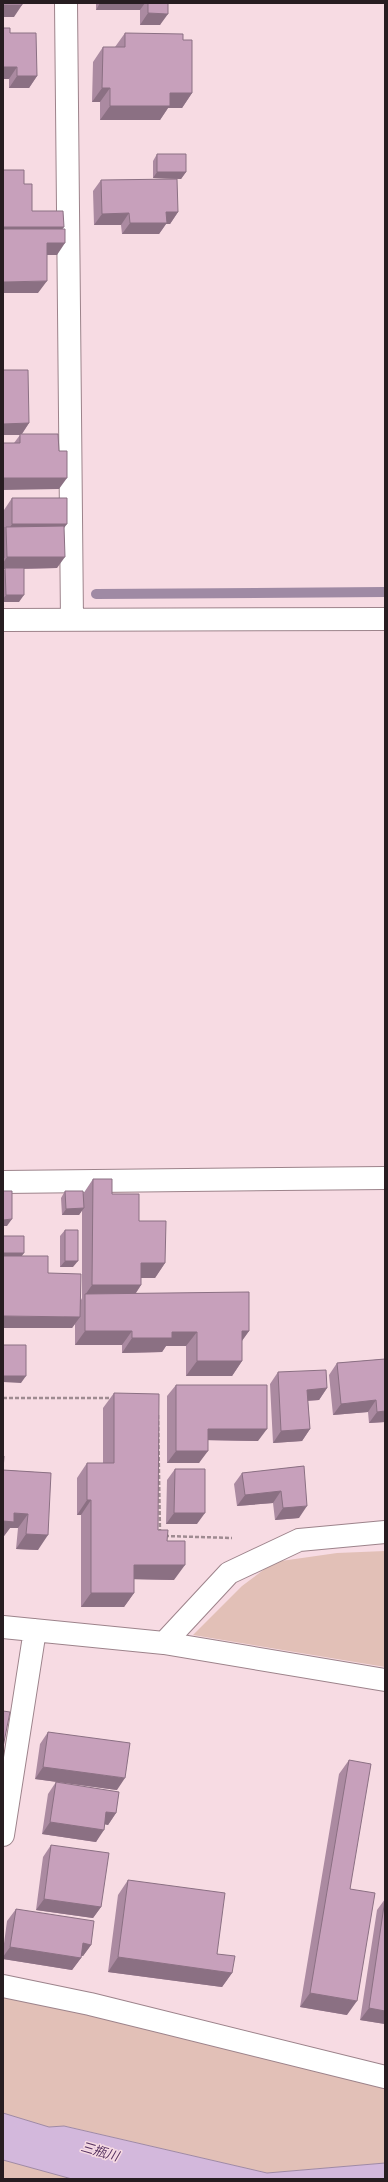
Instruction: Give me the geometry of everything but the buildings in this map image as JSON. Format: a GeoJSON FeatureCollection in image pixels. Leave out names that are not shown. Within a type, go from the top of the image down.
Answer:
{"type":"FeatureCollection","features":[{"type":"Feature","properties":{"kind":"street"},"geometry":{"type":"LineString","coordinates":[[66,3],[72,620]]}},
{"type":"Feature","properties":{"kind":"street"},"geometry":{"type":"LineString","coordinates":[[3,620],[385,619]]}},
{"type":"Feature","properties":{"kind":"street"},"geometry":{"type":"LineString","coordinates":[[3,1182],[385,1178]]}},
{"type":"Feature","properties":{"kind":"street"},"geometry":{"type":"LineString","coordinates":[[164,1643],[229,1572],[299,1540],[385,1532]]}},
{"type":"Feature","properties":{"kind":"street"},"geometry":{"type":"LineString","coordinates":[[3,1627],[164,1643],[385,1680]]}},
{"type":"Feature","properties":{"kind":"street"},"geometry":{"type":"LineString","coordinates":[[3,1836],[35,1630]]}},
{"type":"Feature","properties":{"kind":"street"},"geometry":{"type":"LineString","coordinates":[[3,1986],[90,2004],[385,2077]]}},
{"type":"Feature","properties":{"kind":"path"},"geometry":{"type":"LineString","coordinates":[[3,1398],[112,1398]]}},
{"type":"Feature","properties":{"kind":"path"},"geometry":{"type":"LineString","coordinates":[[158,1414],[160,1536],[237,1538]]}},
{"type":"Feature","properties":{"kind":"shaded area"},"geometry":{"type":"Polygon","coordinates":[[[385,1551],[385,1667],[193,1635],[242,1586],[274,1562],[337,1553],[385,1551]]]}},
{"type":"Feature","properties":{"kind":"shaded area"},"geometry":{"type":"Polygon","coordinates":[[[3,1996],[136,2024],[385,2085],[385,2163],[267,2173],[65,2126],[49,2127],[3,2113],[3,1996]]]}},
{"type":"Feature","properties":{"kind":"shaded area"},"geometry":{"type":"Polygon","coordinates":[[[3,2160],[72,2179],[3,2179],[3,2160]]]}},
{"type":"Feature","properties":{"kind":"water","name":"三瓶川"},"geometry":{"type":"Polygon","coordinates":[[[3,2113],[49,2127],[64,2126],[267,2173],[385,2163],[385,2179],[72,2179],[3,2160],[3,2113]]]}},
{"type":"Feature","properties":{"kind":"waterway"},"geometry":{"type":"LineString","coordinates":[[96,594],[385,592]]}}]}
